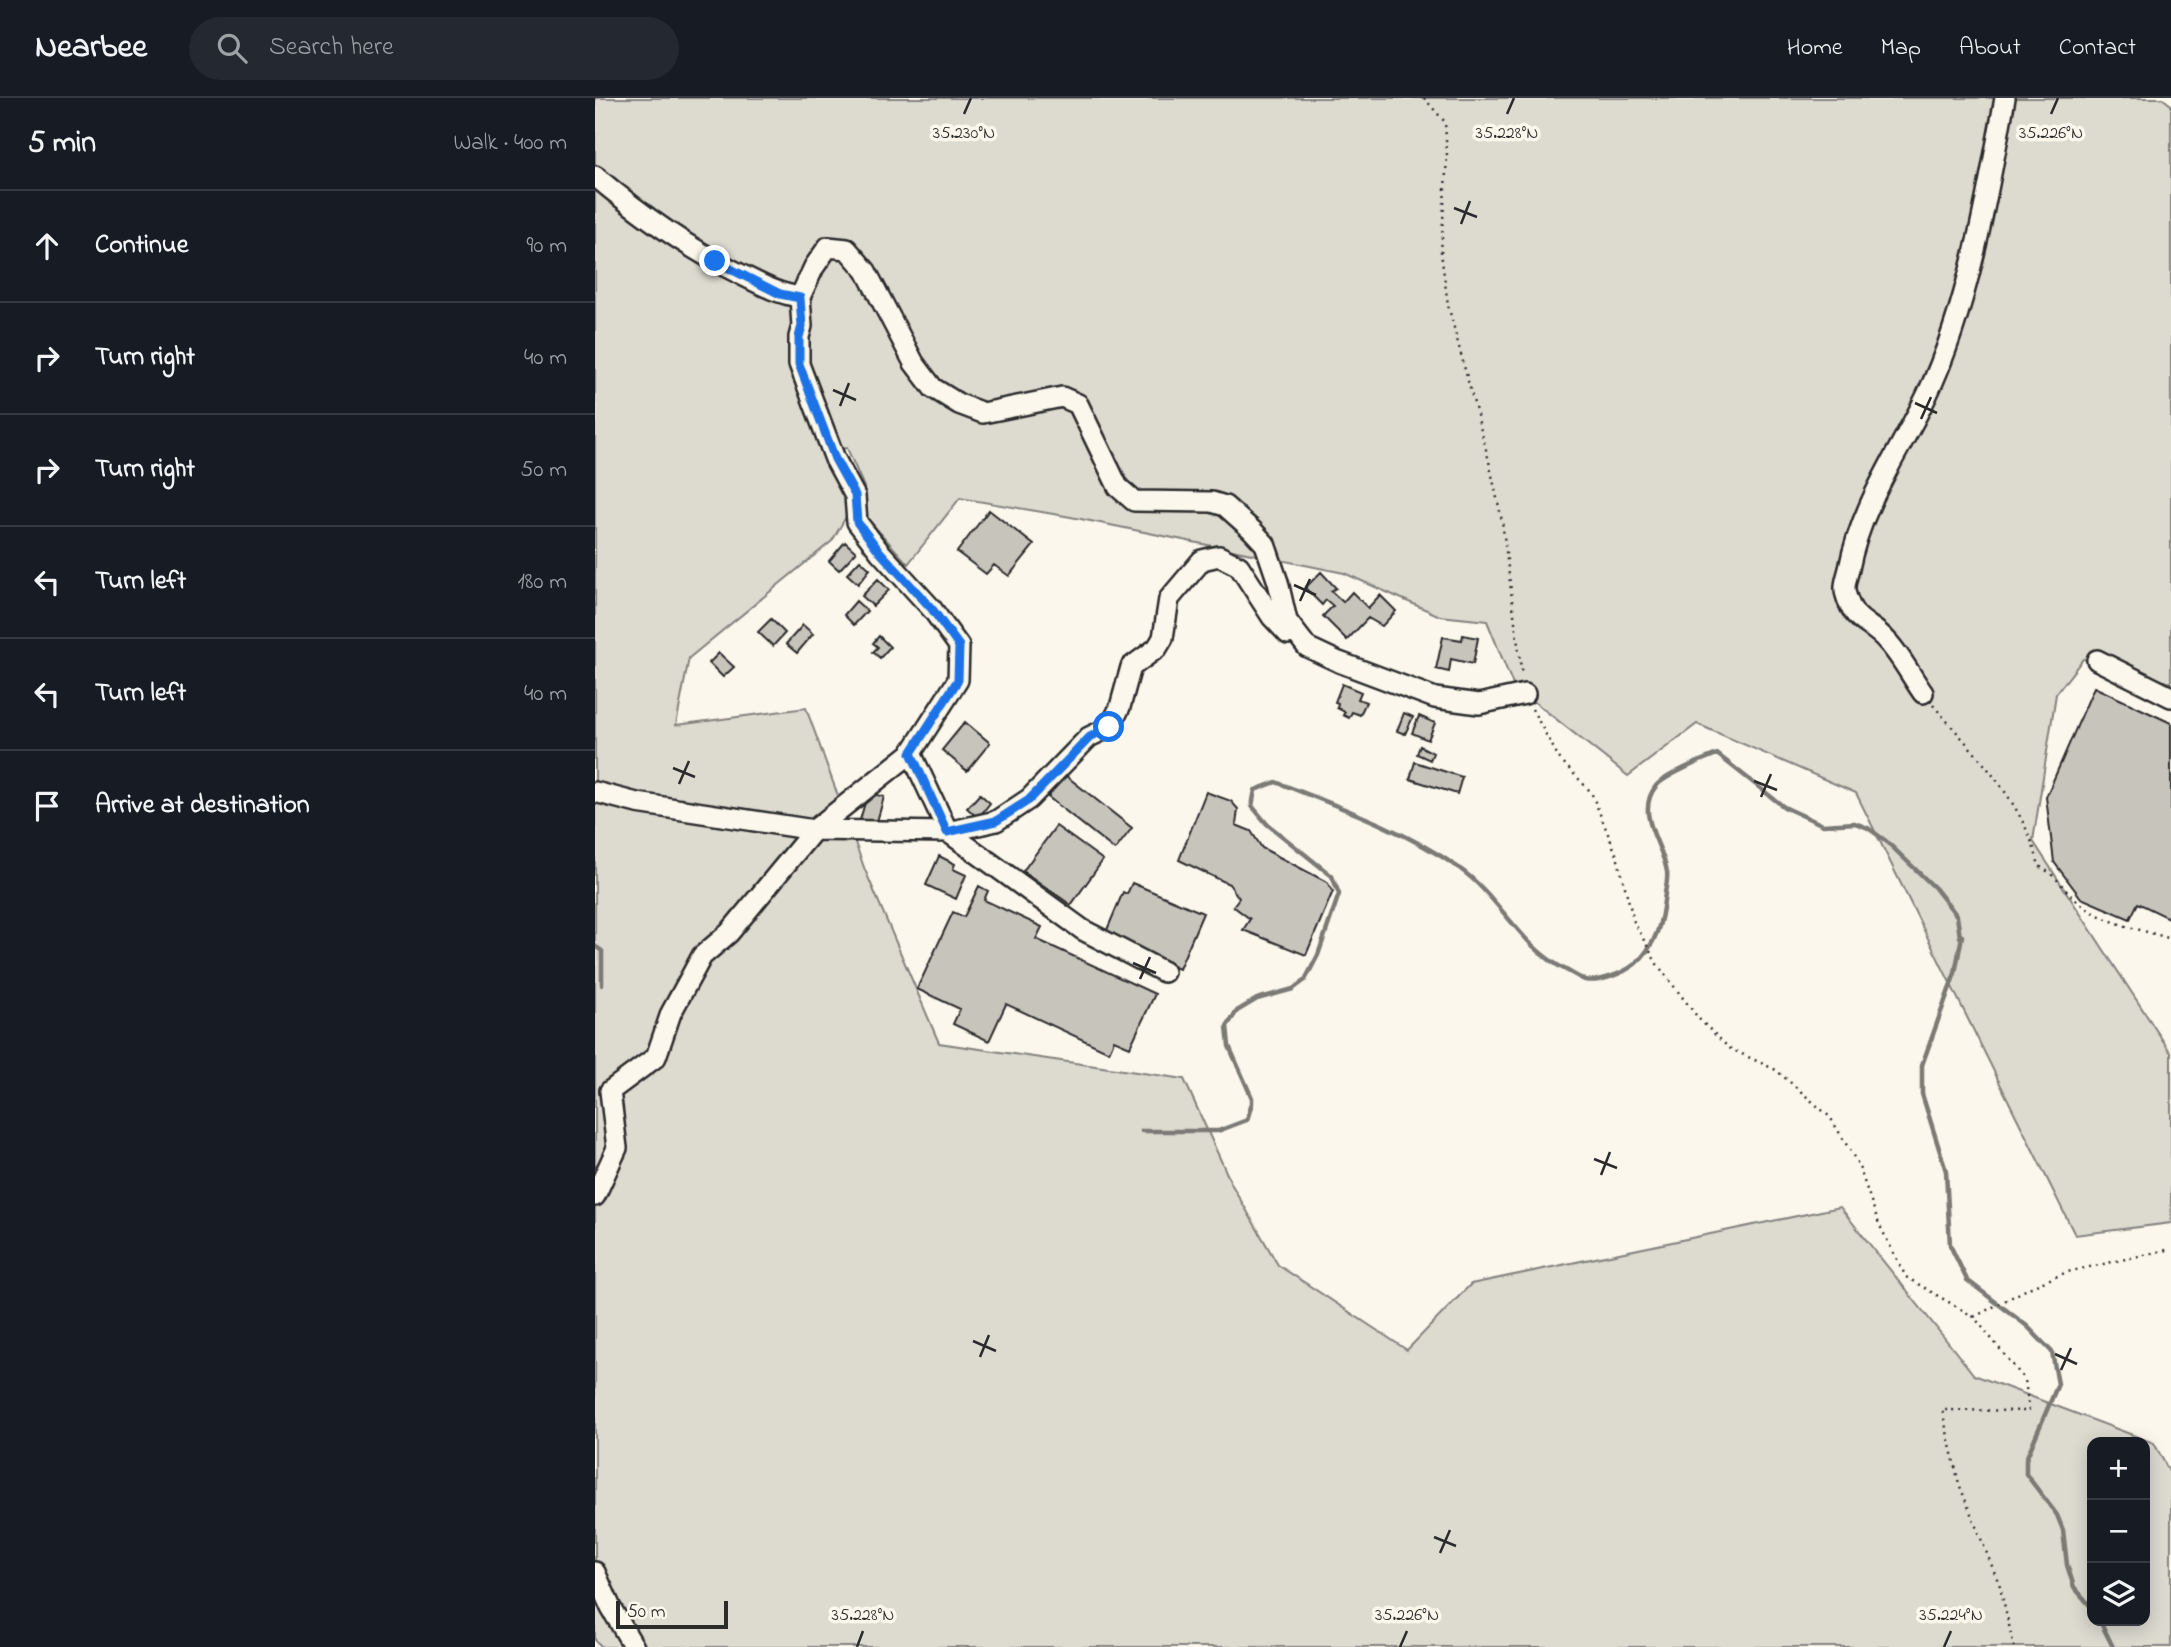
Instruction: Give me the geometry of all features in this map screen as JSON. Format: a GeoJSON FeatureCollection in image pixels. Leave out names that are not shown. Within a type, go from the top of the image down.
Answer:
{"type":"FeatureCollection","features":[{"type":"Feature","properties":{"kind":"street"},"geometry":{"type":"LineString","coordinates":[[1923,693],[1886,639],[1856,618],[1845,592],[1852,552],[1863,522],[1886,468],[1927,395],[1951,334],[1992,167],[2005,98]]}},
{"type":"Feature","properties":{"kind":"street"},"geometry":{"type":"LineString","coordinates":[[595,176],[663,229],[715,261],[780,294],[800,298]]}},
{"type":"Feature","properties":{"kind":"street"},"geometry":{"type":"LineString","coordinates":[[595,1196],[617,1148],[610,1091],[656,1057],[671,1013],[702,956],[729,933],[814,830],[911,753],[958,680],[959,646],[932,609],[880,552],[857,522],[855,495],[835,459],[799,364],[799,337],[802,326],[800,298],[814,267],[828,247],[847,249],[866,271],[914,363],[933,388],[959,404],[983,414],[1062,397],[1078,404],[1118,487],[1134,501],[1212,502],[1225,506],[1265,544],[1287,621],[1307,647]]}},
{"type":"Feature","properties":{"kind":"street"},"geometry":{"type":"LineString","coordinates":[[595,792],[637,803],[814,830],[947,832],[996,821],[1029,800],[1090,737],[1109,727],[1119,707],[1131,667],[1157,648],[1163,638],[1169,599],[1202,559],[1219,556],[1239,566],[1272,617],[1287,633],[1307,647],[1339,662],[1435,698],[1479,704],[1525,694]]}},
{"type":"Feature","properties":{"kind":"street"},"geometry":{"type":"LineString","coordinates":[[2097,660],[2171,697]]}},
{"type":"Feature","properties":{"kind":"street"},"geometry":{"type":"LineString","coordinates":[[911,753],[947,832],[1083,930],[1164,972]]}},
{"type":"Feature","properties":{"kind":"street"},"geometry":{"type":"LineString","coordinates":[[595,1572],[611,1608],[634,1647]]}},
{"type":"Feature","properties":{"kind":"path"},"geometry":{"type":"LineString","coordinates":[[1424,98],[1445,122],[1447,156],[1441,254],[1448,305],[1488,457],[1501,521],[1525,694],[1559,758],[1591,792],[1617,856],[1634,922],[1657,964],[1699,1019],[1729,1048],[1776,1070],[1830,1117],[1858,1164],[1879,1224],[1906,1277],[1974,1317],[2025,1380],[2029,1411],[1942,1410],[1959,1484],[2000,1586],[2014,1647]]}},
{"type":"Feature","properties":{"kind":"path"},"geometry":{"type":"LineString","coordinates":[[1923,693],[2009,796],[2033,841],[2039,866],[2055,875],[2075,900],[2111,922],[2171,939]]}},
{"type":"Feature","properties":{"kind":"path"},"geometry":{"type":"LineString","coordinates":[[1974,1317],[2031,1287],[2067,1272],[2171,1249]]}},
{"type":"Feature","properties":{"kind":"shaded area"},"geometry":{"type":"Polygon","coordinates":[[[595,98],[2162,98],[2171,105],[2171,683],[2083,659],[2056,694],[2033,841],[2171,1053],[2171,1223],[2075,1235],[1856,793],[1697,724],[1628,776],[1513,685],[1487,621],[1440,616],[1344,573],[1071,517],[960,498],[908,564],[866,517],[864,487],[847,448],[825,451],[850,510],[832,541],[689,658],[676,725],[806,708],[865,870],[939,1043],[1184,1079],[1232,1185],[1278,1265],[1407,1350],[1471,1284],[1840,1207],[1974,1375],[2138,1437],[2087,1437],[2087,1626],[2150,1626],[2150,1441],[2154,1443],[2171,1475],[2171,1647],[602,1647],[595,1640],[595,98]]]}},
{"type":"Feature","properties":{"kind":"building"},"geometry":{"type":"Polygon","coordinates":[[[989,510],[1034,545],[1009,576],[994,565],[986,574],[957,552],[989,510]]]}},
{"type":"Feature","properties":{"kind":"building"},"geometry":{"type":"Polygon","coordinates":[[[845,542],[856,552],[839,570],[829,561],[845,542]]]}},
{"type":"Feature","properties":{"kind":"building"},"geometry":{"type":"Polygon","coordinates":[[[860,560],[870,569],[858,584],[847,574],[860,560]]]}},
{"type":"Feature","properties":{"kind":"building"},"geometry":{"type":"Polygon","coordinates":[[[1321,572],[1336,588],[1331,591],[1343,602],[1352,592],[1368,608],[1380,595],[1396,611],[1382,626],[1368,618],[1347,640],[1323,616],[1333,606],[1326,600],[1322,605],[1305,588],[1321,572]]]}},
{"type":"Feature","properties":{"kind":"building"},"geometry":{"type":"Polygon","coordinates":[[[878,579],[889,590],[873,606],[862,596],[878,579]]]}},
{"type":"Feature","properties":{"kind":"building"},"geometry":{"type":"Polygon","coordinates":[[[856,601],[867,611],[854,625],[844,615],[856,601]]]}},
{"type":"Feature","properties":{"kind":"building"},"geometry":{"type":"Polygon","coordinates":[[[771,619],[785,633],[773,646],[758,632],[771,619]]]}},
{"type":"Feature","properties":{"kind":"building"},"geometry":{"type":"Polygon","coordinates":[[[803,625],[813,634],[797,653],[786,644],[803,625]]]}},
{"type":"Feature","properties":{"kind":"building"},"geometry":{"type":"Polygon","coordinates":[[[1463,635],[1478,638],[1473,664],[1451,659],[1449,672],[1436,669],[1443,637],[1462,640],[1463,635]]]}},
{"type":"Feature","properties":{"kind":"building"},"geometry":{"type":"Polygon","coordinates":[[[879,636],[890,647],[880,658],[873,652],[878,647],[873,643],[879,636]]]}},
{"type":"Feature","properties":{"kind":"building"},"geometry":{"type":"Polygon","coordinates":[[[719,653],[734,667],[723,677],[709,663],[719,653]]]}},
{"type":"Feature","properties":{"kind":"building"},"geometry":{"type":"Polygon","coordinates":[[[1342,684],[1361,692],[1358,699],[1366,702],[1360,715],[1352,712],[1349,718],[1337,708],[1338,703],[1335,702],[1342,684]]]}},
{"type":"Feature","properties":{"kind":"building"},"geometry":{"type":"Polygon","coordinates":[[[2094,687],[2171,723],[2171,919],[2138,903],[2130,919],[2081,898],[2054,862],[2046,797],[2094,687]]]}},
{"type":"Feature","properties":{"kind":"building"},"geometry":{"type":"Polygon","coordinates":[[[1404,713],[1413,717],[1405,734],[1397,731],[1404,713]]]}},
{"type":"Feature","properties":{"kind":"building"},"geometry":{"type":"Polygon","coordinates":[[[1419,716],[1435,723],[1428,740],[1412,733],[1419,716]]]}},
{"type":"Feature","properties":{"kind":"building"},"geometry":{"type":"Polygon","coordinates":[[[965,722],[990,743],[967,771],[942,750],[965,722]]]}},
{"type":"Feature","properties":{"kind":"building"},"geometry":{"type":"Polygon","coordinates":[[[1420,746],[1433,753],[1430,760],[1417,754],[1420,746]]]}},
{"type":"Feature","properties":{"kind":"building"},"geometry":{"type":"Polygon","coordinates":[[[1415,762],[1462,777],[1457,794],[1410,779],[1415,762]]]}},
{"type":"Feature","properties":{"kind":"building"},"geometry":{"type":"Polygon","coordinates":[[[1065,775],[1132,828],[1115,850],[1048,797],[1065,775]]]}},
{"type":"Feature","properties":{"kind":"building"},"geometry":{"type":"Polygon","coordinates":[[[868,792],[884,797],[876,825],[860,820],[868,792]]]}},
{"type":"Feature","properties":{"kind":"building"},"geometry":{"type":"Polygon","coordinates":[[[1206,792],[1231,801],[1238,809],[1236,825],[1251,831],[1262,848],[1327,882],[1333,891],[1306,955],[1243,930],[1250,919],[1233,906],[1239,898],[1229,884],[1179,860],[1206,792]]]}},
{"type":"Feature","properties":{"kind":"building"},"geometry":{"type":"Polygon","coordinates":[[[980,794],[990,803],[978,818],[967,808],[980,794]]]}},
{"type":"Feature","properties":{"kind":"building"},"geometry":{"type":"Polygon","coordinates":[[[1056,826],[1103,860],[1071,905],[1023,871],[1056,826]]]}},
{"type":"Feature","properties":{"kind":"building"},"geometry":{"type":"Polygon","coordinates":[[[939,856],[955,864],[953,869],[966,875],[956,899],[926,885],[939,856]]]}},
{"type":"Feature","properties":{"kind":"building"},"geometry":{"type":"Polygon","coordinates":[[[1132,883],[1203,913],[1179,969],[1104,937],[1123,892],[1127,894],[1132,883]]]}},
{"type":"Feature","properties":{"kind":"building"},"geometry":{"type":"Polygon","coordinates":[[[979,886],[988,891],[984,900],[1042,927],[1036,939],[1155,994],[1130,1047],[1114,1040],[1109,1052],[1006,1004],[989,1041],[953,1024],[960,1009],[917,989],[953,912],[964,917],[979,886]]]}},
{"type":"Feature","properties":{"kind":"waterway"},"geometry":{"type":"LineString","coordinates":[[1142,1131],[1218,1131],[1247,1120],[1252,1098],[1229,1046],[1227,1026],[1237,1011],[1257,999],[1293,989],[1305,980],[1318,955],[1339,894],[1332,876],[1267,824],[1252,806],[1255,790],[1276,782],[1370,820],[1438,854],[1474,880],[1522,935],[1549,960],[1580,978],[1591,981],[1625,971],[1635,964],[1649,949],[1657,932],[1667,874],[1652,829],[1648,807],[1656,786],[1675,773],[1717,754],[1784,807],[1823,825],[1855,823],[1868,828],[1886,841],[1935,888],[1957,916],[1960,937],[1962,936],[1955,973],[1922,1065],[1922,1094],[1946,1171],[1950,1245],[1967,1280],[2027,1326],[2052,1352],[2058,1384],[2026,1459],[2026,1474],[2057,1515],[2063,1530],[2067,1565],[2074,1587],[2087,1602]]}},
{"type":"Feature","properties":{"kind":"waterway"},"geometry":{"type":"LineString","coordinates":[[595,946],[602,951],[602,985]]}},
{"type":"Feature","properties":{"kind":"waterway"},"geometry":{"type":"LineString","coordinates":[[2102,1626],[2113,1647]]}},
{"type":"Feature","properties":{"kind":"route"},"geometry":{"type":"LineString","coordinates":[[715,261],[780,294],[800,298],[802,326],[799,337],[799,364],[835,459],[855,495],[857,522],[880,552],[932,609],[959,646],[958,680],[911,753],[947,832],[996,821],[1029,800],[1090,737],[1109,727]]}}]}
